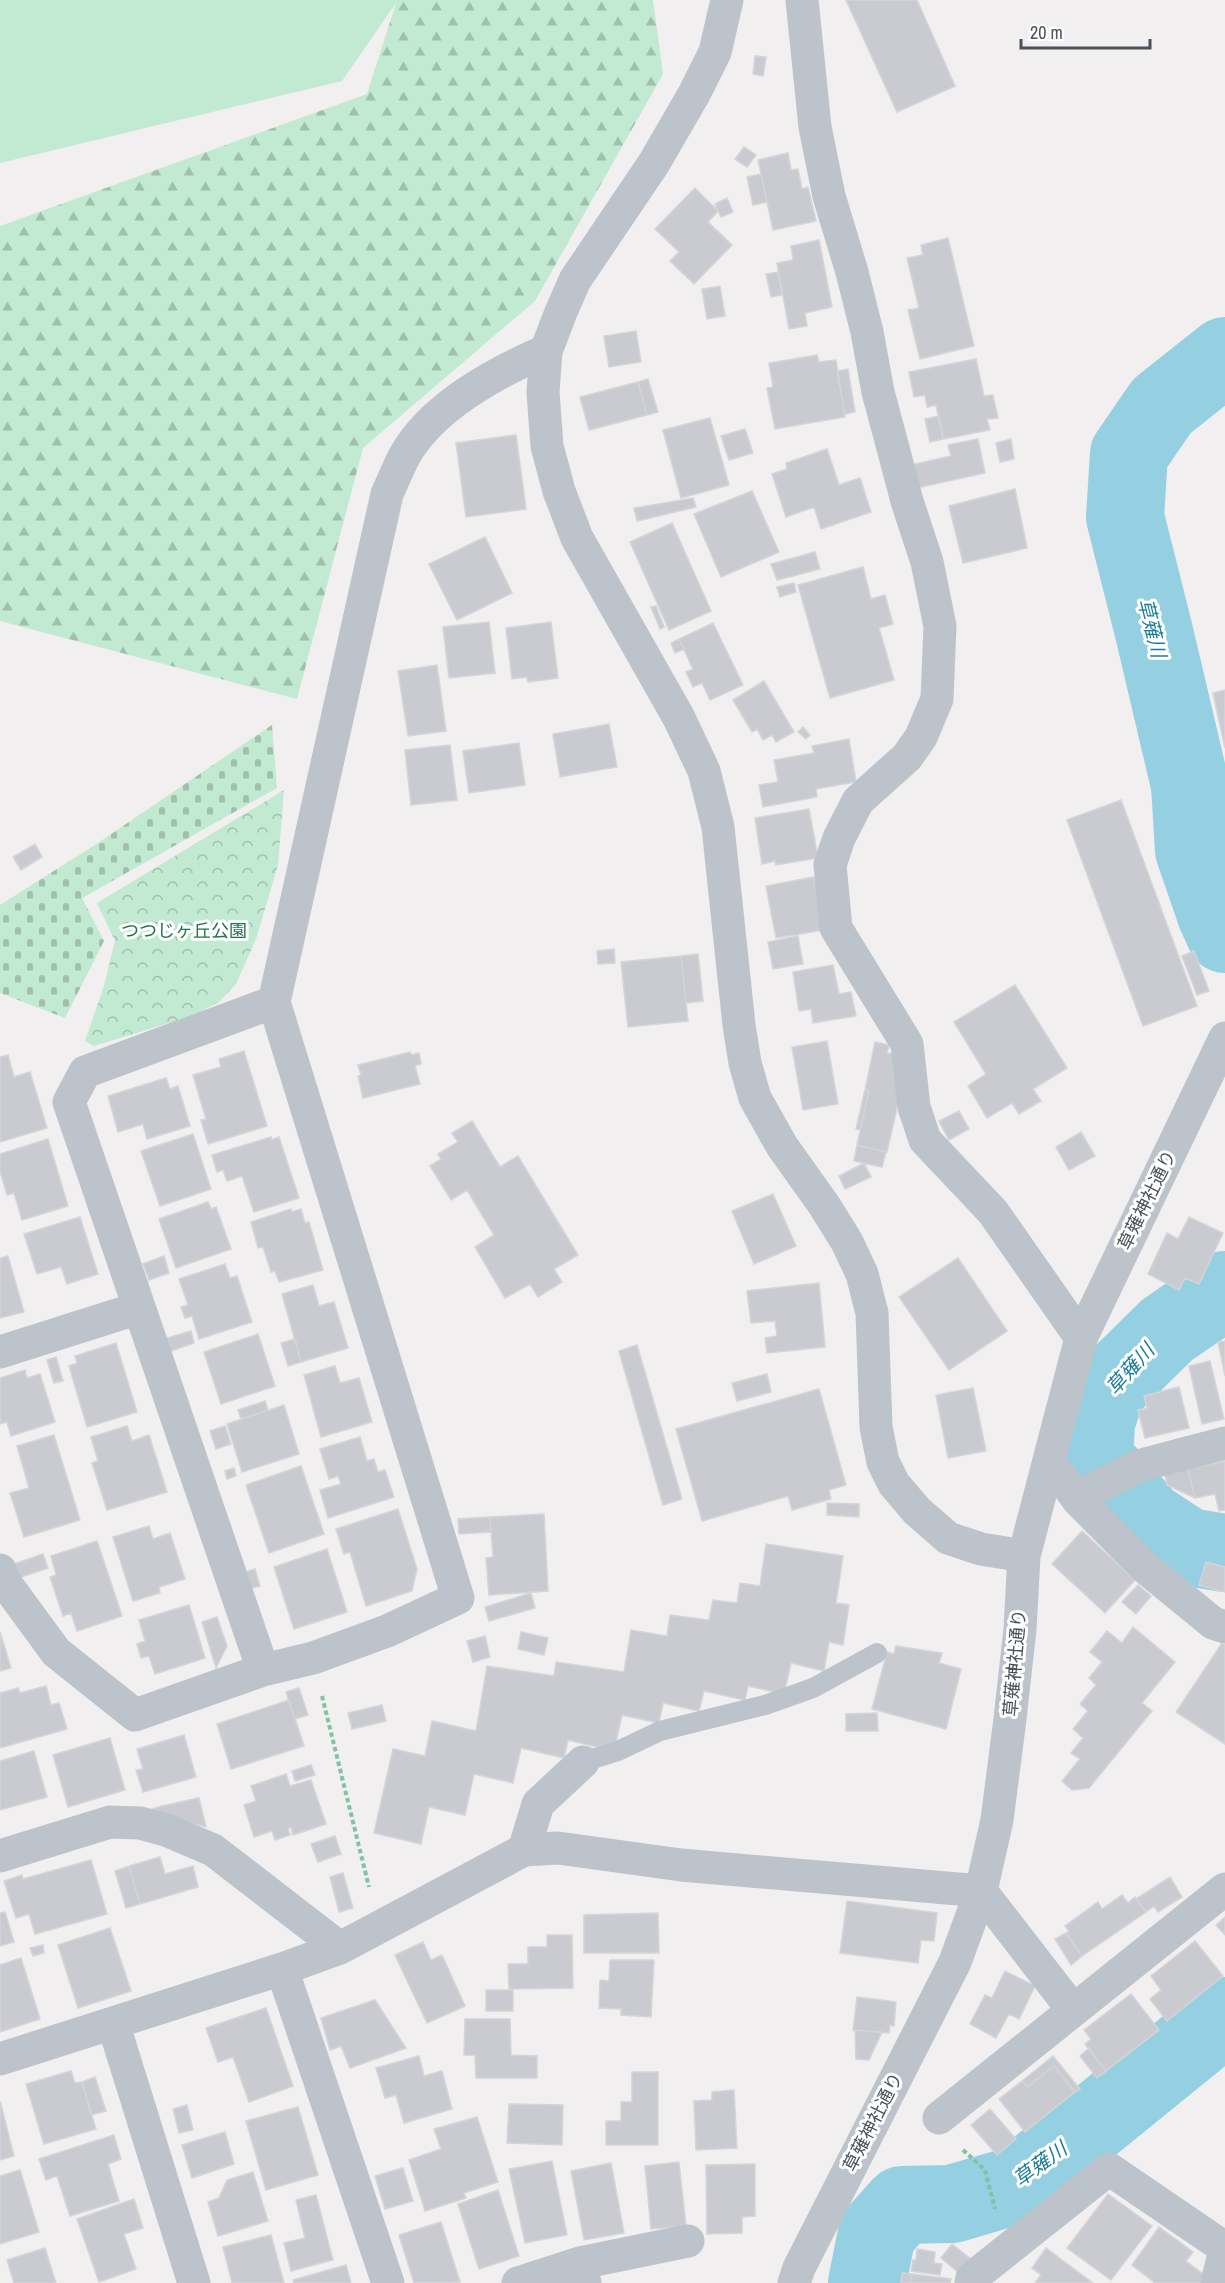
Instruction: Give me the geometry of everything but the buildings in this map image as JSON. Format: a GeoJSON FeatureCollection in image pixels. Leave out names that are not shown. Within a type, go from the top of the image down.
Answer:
{"type":"FeatureCollection","features":[{"type":"Feature","properties":{"kind":"street"},"geometry":{"type":"LineString","coordinates":[[727,0],[715,52],[694,94],[654,163],[575,280],[546,351],[543,392],[547,446],[559,491],[577,538],[669,698],[704,771],[718,827],[745,1063],[755,1098],[783,1146],[824,1204],[862,1274],[872,1313],[876,1427],[883,1461],[894,1484],[917,1511],[948,1538],[981,1549],[1024,1556]]}},
{"type":"Feature","properties":{"kind":"street"},"geometry":{"type":"LineString","coordinates":[[802,0],[815,127],[830,196],[867,332],[878,392],[927,562],[940,626],[937,699],[921,737],[907,757],[858,801],[839,838],[830,865],[836,928],[907,1044],[914,1107],[925,1140],[993,1212],[1081,1338]]}},
{"type":"Feature","properties":{"kind":"street"},"geometry":{"type":"LineString","coordinates":[[0,1570],[3,1581],[56,1652],[135,1715],[263,1670],[313,1658],[387,1631],[458,1598],[274,1002],[387,494],[405,454],[428,425],[489,379],[546,351]]}},
{"type":"Feature","properties":{"kind":"street"},"geometry":{"type":"LineString","coordinates":[[263,1670],[69,1102],[85,1072],[274,1002]]}},
{"type":"Feature","properties":{"kind":"street","name":"草薙神社通り"},"geometry":{"type":"LineString","coordinates":[[794,2283],[799,2268],[955,1962],[981,1891],[997,1820],[1010,1719],[1020,1629],[1024,1556],[1081,1338],[1225,1038]]}},
{"type":"Feature","properties":{"kind":"street"},"geometry":{"type":"LineString","coordinates":[[0,1352],[139,1308]]}},
{"type":"Feature","properties":{"kind":"street"},"geometry":{"type":"LineString","coordinates":[[1085,1495],[1138,1466],[1225,1443]]}},
{"type":"Feature","properties":{"kind":"street"},"geometry":{"type":"LineString","coordinates":[[1050,1461],[1085,1495],[1146,1569],[1213,1623],[1225,1627]]}},
{"type":"Feature","properties":{"kind":"street"},"geometry":{"type":"LineString","coordinates":[[524,1850],[538,1804],[583,1762]]}},
{"type":"Feature","properties":{"kind":"street"},"geometry":{"type":"LineString","coordinates":[[0,1856],[110,1822],[140,1823],[166,1830],[213,1850],[340,1948]]}},
{"type":"Feature","properties":{"kind":"street"},"geometry":{"type":"LineString","coordinates":[[0,2059],[282,1969],[340,1948],[524,1850],[558,1848],[681,1865],[981,1891],[1073,2010]]}},
{"type":"Feature","properties":{"kind":"street"},"geometry":{"type":"LineString","coordinates":[[939,2118],[1225,1889]]}},
{"type":"Feature","properties":{"kind":"street"},"geometry":{"type":"LineString","coordinates":[[282,1969],[388,2283]]}},
{"type":"Feature","properties":{"kind":"street"},"geometry":{"type":"LineString","coordinates":[[113,2023],[194,2283]]}},
{"type":"Feature","properties":{"kind":"street"},"geometry":{"type":"LineString","coordinates":[[971,2283],[972,2277],[1109,2169],[1225,2249],[1217,2283]]}},
{"type":"Feature","properties":{"kind":"street"},"geometry":{"type":"LineString","coordinates":[[518,2283],[582,2273],[688,2241]]}},
{"type":"Feature","properties":{"kind":"lane"},"geometry":{"type":"LineString","coordinates":[[583,1762],[618,1751],[660,1731],[765,1705],[813,1688],[877,1653]]}},
{"type":"Feature","properties":{"kind":"path"},"geometry":{"type":"LineString","coordinates":[[313,1658],[380,1928]]}},
{"type":"Feature","properties":{"kind":"path"},"geometry":{"type":"LineString","coordinates":[[985,2170],[997,2220]]}},
{"type":"Feature","properties":{"kind":"green space"},"geometry":{"type":"Polygon","coordinates":[[[0,0],[398,0],[342,81],[0,163],[0,0]]]}},
{"type":"Feature","properties":{"kind":"green space"},"geometry":{"type":"Polygon","coordinates":[[[397,0],[653,0],[663,74],[535,301],[363,448],[297,699],[0,621],[0,226],[367,94],[397,0]]]}},
{"type":"Feature","properties":{"kind":"green space"},"geometry":{"type":"Polygon","coordinates":[[[272,725],[277,788],[82,898],[104,941],[65,1018],[0,993],[0,905],[95,845],[272,725]]]}},
{"type":"Feature","properties":{"kind":"green space","name":"つつじヶ丘公園"},"geometry":{"type":"Polygon","coordinates":[[[284,790],[278,865],[256,939],[236,984],[219,1002],[192,1016],[94,1046],[85,1041],[104,986],[115,941],[97,903],[284,790]]]}},
{"type":"Feature","properties":{"kind":"waterway","name":"草薙川"},"geometry":{"type":"LineString","coordinates":[[1225,356],[1162,406],[1129,454],[1125,517],[1190,785],[1194,850],[1225,934]]}},
{"type":"Feature","properties":{"kind":"waterway","name":"草薙川"},"geometry":{"type":"LineString","coordinates":[[1225,1290],[1167,1330],[1107,1389],[1096,1422],[1094,1458],[1147,1520],[1188,1547],[1225,1553]]}},
{"type":"Feature","properties":{"kind":"waterway","name":"草薙川"},"geometry":{"type":"LineString","coordinates":[[867,2283],[877,2233],[902,2205],[952,2204],[1017,2185],[1225,2016]]}}]}
